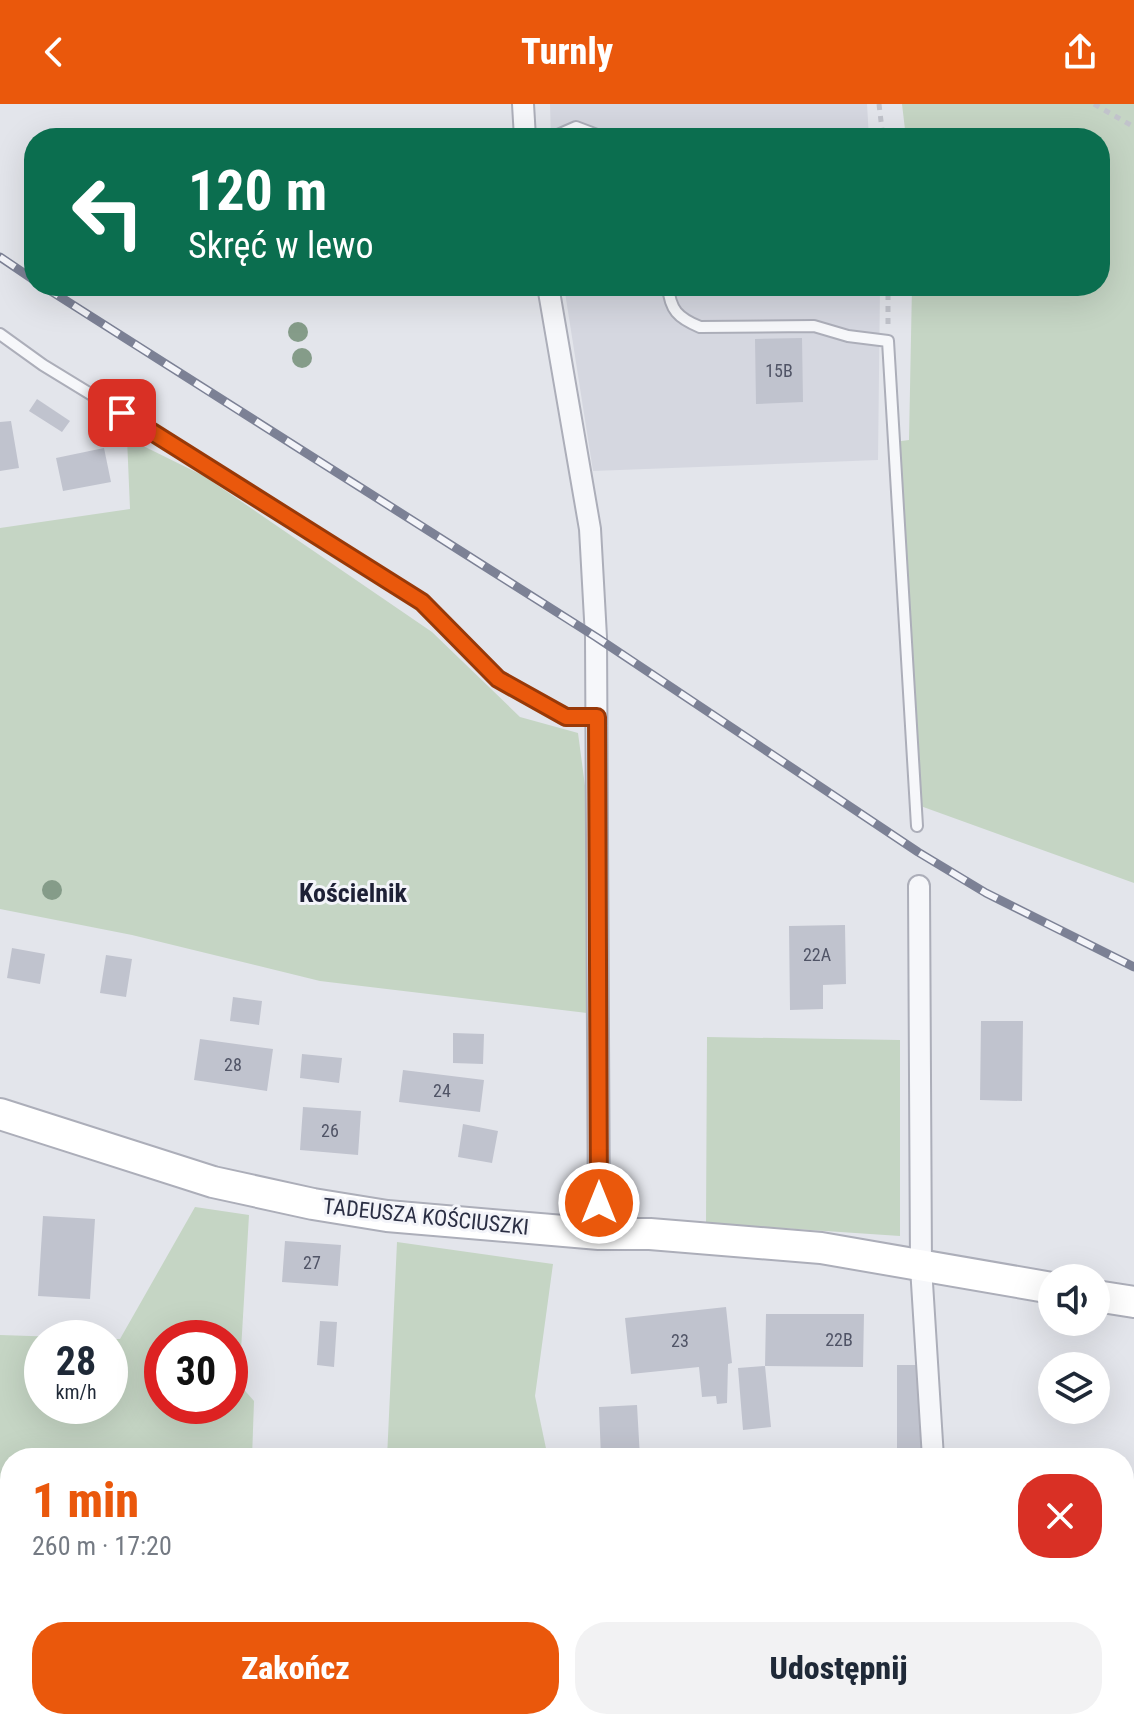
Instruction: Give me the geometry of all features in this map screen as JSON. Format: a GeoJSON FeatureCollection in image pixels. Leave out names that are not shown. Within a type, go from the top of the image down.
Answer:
{"type":"FeatureCollection","features":[{"type":"Feature","properties":{"kind":"main road","name":"TADEUSZA KOŚCIUSZKI"},"geometry":{"type":"LineString","coordinates":[[0,1114],[213,1182],[313,1204],[387,1216],[821,1248],[1038,1286]]}},
{"type":"Feature","properties":{"kind":"main road"},"geometry":{"type":"LineString","coordinates":[[1110,1298],[1134,1302]]}},
{"type":"Feature","properties":{"kind":"street"},"geometry":{"type":"LineString","coordinates":[[523,104],[524,128]]}},
{"type":"Feature","properties":{"kind":"street"},"geometry":{"type":"LineString","coordinates":[[550,296],[590,529],[597,717],[599,1234]]}},
{"type":"Feature","properties":{"kind":"street"},"geometry":{"type":"LineString","coordinates":[[919,886],[921,1267],[932,1448]]}},
{"type":"Feature","properties":{"kind":"lane"},"geometry":{"type":"LineString","coordinates":[[669,296],[670,306],[683,320],[700,327],[814,326],[848,336],[888,341],[917,826]]}},
{"type":"Feature","properties":{"kind":"lane"},"geometry":{"type":"LineString","coordinates":[[0,334],[43,365],[254,494],[422,602],[498,679],[566,717],[597,717]]}},
{"type":"Feature","properties":{"kind":"path"},"geometry":{"type":"LineString","coordinates":[[879,104],[882,128]]}},
{"type":"Feature","properties":{"kind":"path"},"geometry":{"type":"LineString","coordinates":[[1094,104],[1134,127]]}},
{"type":"Feature","properties":{"kind":"path"},"geometry":{"type":"LineString","coordinates":[[888,296],[888,341]]}},
{"type":"Feature","properties":{"kind":"shaded area"},"geometry":{"type":"Polygon","coordinates":[[[550,104],[867,104],[868,128],[551,128],[550,104]]]}},
{"type":"Feature","properties":{"kind":"shaded area"},"geometry":{"type":"Polygon","coordinates":[[[566,296],[880,296],[878,460],[593,471],[566,296]]]}},
{"type":"Feature","properties":{"kind":"green space"},"geometry":{"type":"Polygon","coordinates":[[[902,104],[1134,104],[1134,883],[915,804],[894,442],[909,440],[912,296],[1110,296],[1110,128],[905,128],[902,104]]]}},
{"type":"Feature","properties":{"kind":"green space"},"geometry":{"type":"Polygon","coordinates":[[[127,438],[204,476],[432,632],[520,717],[578,733],[587,801],[587,1013],[320,981],[132,935],[0,909],[0,528],[130,509],[127,438]]]}},
{"type":"Feature","properties":{"kind":"green space"},"geometry":{"type":"Polygon","coordinates":[[[707,1037],[900,1040],[900,1236],[706,1223],[707,1037]]]}},
{"type":"Feature","properties":{"kind":"green space"},"geometry":{"type":"Polygon","coordinates":[[[195,1207],[249,1215],[243,1320],[144,1320],[144,1424],[248,1424],[248,1394],[254,1401],[252,1448],[0,1448],[0,1335],[24,1336],[24,1424],[128,1424],[128,1325],[195,1207]]]}},
{"type":"Feature","properties":{"kind":"green space"},"geometry":{"type":"Polygon","coordinates":[[[397,1242],[553,1264],[535,1396],[546,1448],[387,1448],[397,1242]]]}},
{"type":"Feature","properties":{"kind":"building"},"geometry":{"type":"Polygon","coordinates":[[[802,338],[803,402],[756,404],[755,339],[802,338]]]}},
{"type":"Feature","properties":{"kind":"building"},"geometry":{"type":"Polygon","coordinates":[[[37,399],[70,421],[62,432],[29,411],[37,399]]]}},
{"type":"Feature","properties":{"kind":"building"},"geometry":{"type":"Polygon","coordinates":[[[11,421],[19,468],[0,471],[0,422],[11,421]]]}},
{"type":"Feature","properties":{"kind":"building"},"geometry":{"type":"Polygon","coordinates":[[[104,448],[111,482],[63,491],[56,458],[104,448]]]}},
{"type":"Feature","properties":{"kind":"building"},"geometry":{"type":"Polygon","coordinates":[[[845,925],[846,984],[823,985],[823,1009],[790,1010],[789,926],[845,925]]]}},
{"type":"Feature","properties":{"kind":"building"},"geometry":{"type":"Polygon","coordinates":[[[12,948],[45,954],[40,984],[7,978],[12,948]]]}},
{"type":"Feature","properties":{"kind":"building"},"geometry":{"type":"Polygon","coordinates":[[[106,955],[132,959],[126,997],[100,993],[106,955]]]}},
{"type":"Feature","properties":{"kind":"building"},"geometry":{"type":"Polygon","coordinates":[[[233,997],[262,1001],[259,1025],[230,1021],[233,997]]]}},
{"type":"Feature","properties":{"kind":"building"},"geometry":{"type":"Polygon","coordinates":[[[981,1021],[1023,1021],[1022,1101],[980,1100],[981,1021]]]}},
{"type":"Feature","properties":{"kind":"building"},"geometry":{"type":"Polygon","coordinates":[[[453,1033],[484,1034],[483,1064],[453,1063],[453,1033]]]}},
{"type":"Feature","properties":{"kind":"building"},"geometry":{"type":"Polygon","coordinates":[[[200,1039],[273,1049],[267,1091],[194,1080],[200,1039]]]}},
{"type":"Feature","properties":{"kind":"building"},"geometry":{"type":"Polygon","coordinates":[[[302,1054],[342,1058],[339,1083],[300,1078],[302,1054]]]}},
{"type":"Feature","properties":{"kind":"building"},"geometry":{"type":"Polygon","coordinates":[[[403,1070],[484,1080],[480,1112],[399,1102],[403,1070]]]}},
{"type":"Feature","properties":{"kind":"building"},"geometry":{"type":"Polygon","coordinates":[[[303,1107],[361,1111],[358,1155],[300,1150],[303,1107]]]}},
{"type":"Feature","properties":{"kind":"building"},"geometry":{"type":"Polygon","coordinates":[[[463,1124],[498,1131],[492,1163],[458,1157],[463,1124]]]}},
{"type":"Feature","properties":{"kind":"building"},"geometry":{"type":"Polygon","coordinates":[[[43,1216],[95,1219],[90,1299],[38,1296],[43,1216]]]}},
{"type":"Feature","properties":{"kind":"building"},"geometry":{"type":"Polygon","coordinates":[[[285,1241],[341,1245],[338,1286],[282,1282],[285,1241]]]}},
{"type":"Feature","properties":{"kind":"building"},"geometry":{"type":"Polygon","coordinates":[[[726,1307],[732,1363],[728,1364],[727,1403],[717,1404],[716,1396],[702,1397],[699,1367],[631,1374],[625,1318],[726,1307]]]}},
{"type":"Feature","properties":{"kind":"building"},"geometry":{"type":"Polygon","coordinates":[[[766,1314],[864,1314],[863,1367],[765,1366],[766,1314]]]}},
{"type":"Feature","properties":{"kind":"building"},"geometry":{"type":"Polygon","coordinates":[[[320,1321],[337,1322],[334,1367],[317,1365],[320,1321]]]}},
{"type":"Feature","properties":{"kind":"building"},"geometry":{"type":"Polygon","coordinates":[[[897,1365],[922,1365],[923,1448],[897,1448],[897,1365]]]}},
{"type":"Feature","properties":{"kind":"building"},"geometry":{"type":"Polygon","coordinates":[[[765,1366],[771,1427],[743,1430],[738,1368],[765,1366]]]}},
{"type":"Feature","properties":{"kind":"building"},"geometry":{"type":"Polygon","coordinates":[[[637,1405],[639,1448],[601,1448],[599,1407],[637,1405]]]}},
{"type":"Feature","properties":{"kind":"railway"},"geometry":{"type":"LineString","coordinates":[[0,257],[24,273]]}},
{"type":"Feature","properties":{"kind":"railway"},"geometry":{"type":"LineString","coordinates":[[59,296],[596,637],[918,852],[986,893],[1134,967]]}},
{"type":"Feature","properties":{"kind":"district","name":"Kościelnik"},"geometry":{"type":"Point","coordinates":[353,893]}},
{"type":"Feature","properties":{"kind":"route"},"geometry":{"type":"LineString","coordinates":[[122,413],[422,602],[498,679],[566,717],[597,717],[599,1203]]}}]}
